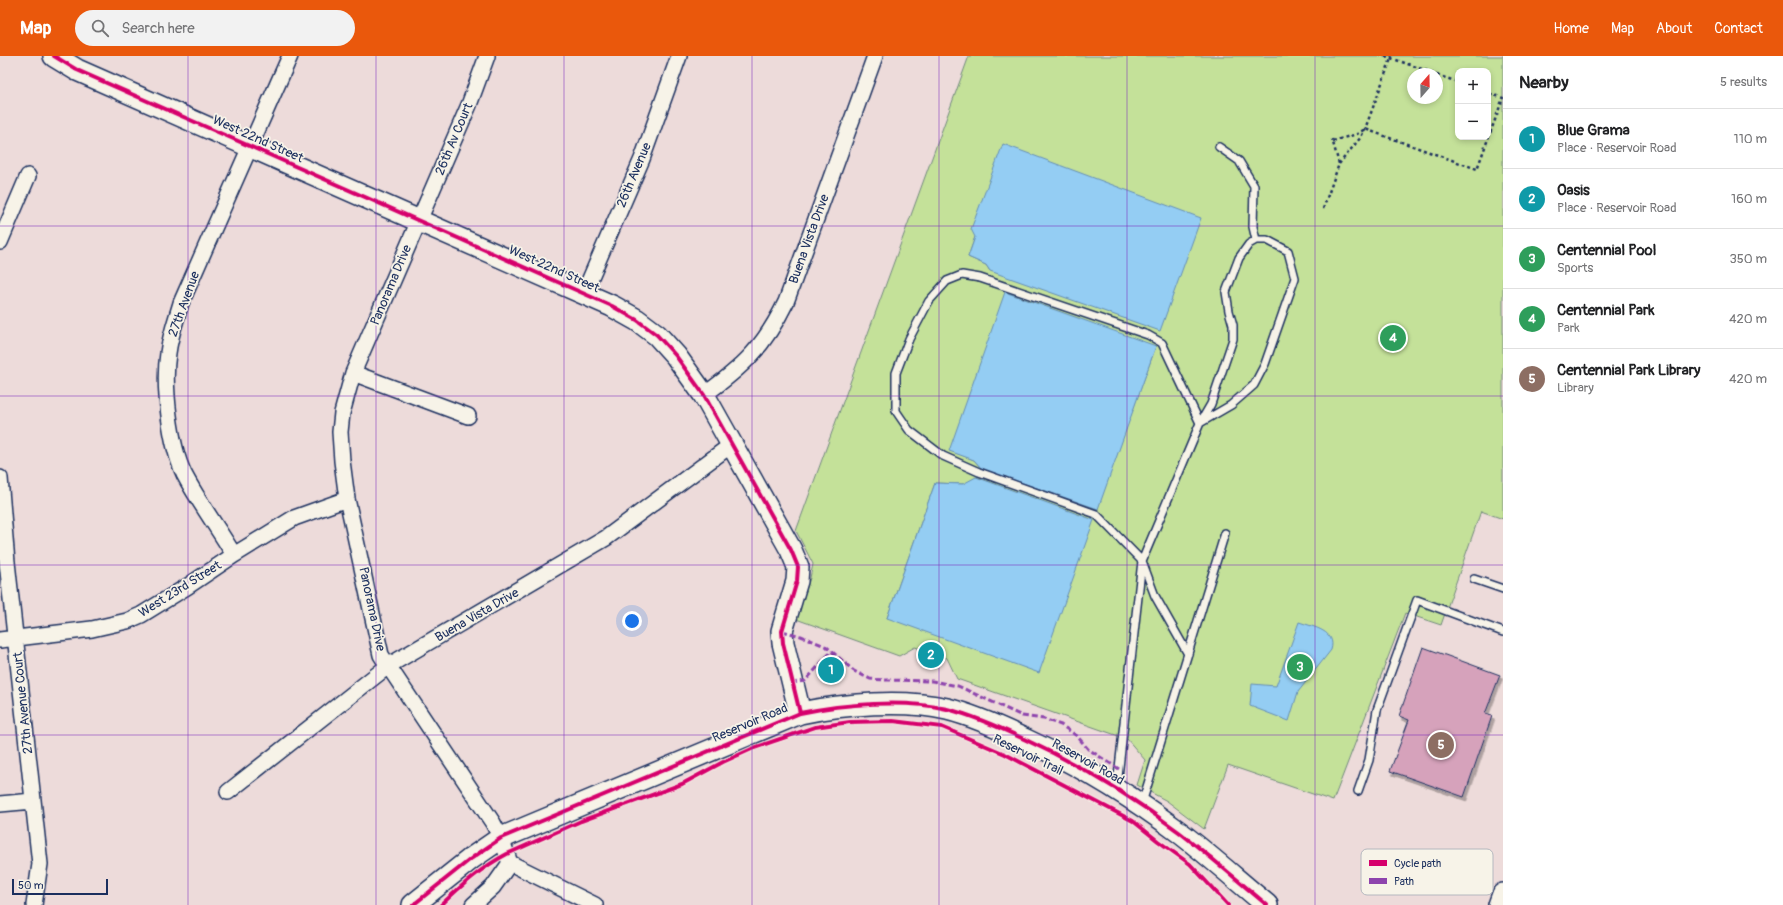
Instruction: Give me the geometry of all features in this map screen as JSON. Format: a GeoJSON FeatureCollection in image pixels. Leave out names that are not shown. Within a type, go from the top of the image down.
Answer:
{"type":"FeatureCollection","features":[{"type":"Feature","properties":{"kind":"street","name":"West 22nd Street"},"geometry":{"type":"LineString","coordinates":[[54,56],[77,70],[584,293],[625,313],[657,336],[676,356],[704,395],[731,445],[792,550],[798,567],[797,581],[782,631],[784,650],[800,713]]}},
{"type":"Feature","properties":{"kind":"street","name":"27th Avenue"},"geometry":{"type":"LineString","coordinates":[[234,554],[184,474],[175,450],[171,429],[167,382],[168,354],[181,303],[290,56]]}},
{"type":"Feature","properties":{"kind":"street","name":"26th Av Court"},"geometry":{"type":"LineString","coordinates":[[419,220],[469,105],[487,56]]}},
{"type":"Feature","properties":{"kind":"street","name":"26th Avenue"},"geometry":{"type":"LineString","coordinates":[[584,293],[642,158],[679,56]]}},
{"type":"Feature","properties":{"kind":"street","name":"Buena Vista Drive"},"geometry":{"type":"LineString","coordinates":[[704,395],[725,380],[755,353],[775,325],[786,302],[875,56]]}},
{"type":"Feature","properties":{"kind":"street"},"geometry":{"type":"LineString","coordinates":[[0,242],[28,176]]}},
{"type":"Feature","properties":{"kind":"street","name":"Panorama Drive"},"geometry":{"type":"LineString","coordinates":[[419,220],[353,373],[342,413],[340,432],[347,499],[381,655],[501,838],[510,863]]}},
{"type":"Feature","properties":{"kind":"street"},"geometry":{"type":"LineString","coordinates":[[353,373],[468,416]]}},
{"type":"Feature","properties":{"kind":"street","name":"Buena Vista Drive"},"geometry":{"type":"LineString","coordinates":[[228,792],[388,666],[606,538],[731,445]]}},
{"type":"Feature","properties":{"kind":"street","name":"27th Avenue Court"},"geometry":{"type":"LineString","coordinates":[[0,478],[7,562],[40,864],[34,905]]}},
{"type":"Feature","properties":{"kind":"street","name":"West 23rd Street"},"geometry":{"type":"LineString","coordinates":[[0,640],[92,629],[127,621],[141,615],[188,586],[234,554],[294,518],[347,499]]}},
{"type":"Feature","properties":{"kind":"street","name":"Reservoir Road"},"geometry":{"type":"LineString","coordinates":[[413,905],[472,858],[501,838],[800,713],[827,707],[862,704],[912,705],[947,709],[989,723],[1064,758],[1117,788],[1180,832],[1267,905]]}},
{"type":"Feature","properties":{"kind":"street"},"geometry":{"type":"LineString","coordinates":[[0,804],[33,801]]}},
{"type":"Feature","properties":{"kind":"street"},"geometry":{"type":"LineString","coordinates":[[473,905],[493,887],[510,863],[595,905]]}},
{"type":"Feature","properties":{"kind":"street"},"geometry":{"type":"LineString","coordinates":[[1499,905],[1503,894]]}},
{"type":"Feature","properties":{"kind":"lane"},"geometry":{"type":"LineString","coordinates":[[1219,147],[1239,161],[1254,186],[1253,227],[1256,240]]}},
{"type":"Feature","properties":{"kind":"lane"},"geometry":{"type":"LineString","coordinates":[[1117,788],[1142,561],[1200,423],[1211,404],[1233,339],[1233,325],[1226,292],[1239,258],[1249,244],[1256,240],[1267,240],[1288,251],[1294,278],[1265,364],[1254,385],[1231,405],[1200,423]]}},
{"type":"Feature","properties":{"kind":"lane"},"geometry":{"type":"LineString","coordinates":[[1188,654],[1155,596],[1142,561],[1096,514],[979,472],[943,456],[909,430],[896,411],[896,373],[909,339],[929,301],[947,281],[962,275],[980,278],[1148,335],[1162,343],[1200,423]]}},
{"type":"Feature","properties":{"kind":"lane"},"geometry":{"type":"LineString","coordinates":[[1142,805],[1225,533]]}},
{"type":"Feature","properties":{"kind":"lane"},"geometry":{"type":"LineString","coordinates":[[1474,579],[1503,589]]}},
{"type":"Feature","properties":{"kind":"lane"},"geometry":{"type":"LineString","coordinates":[[1358,791],[1369,760],[1377,710],[1417,600],[1503,632]]}},
{"type":"Feature","properties":{"kind":"path"},"geometry":{"type":"LineString","coordinates":[[1385,56],[1420,68]]}},
{"type":"Feature","properties":{"kind":"path"},"geometry":{"type":"LineString","coordinates":[[1323,210],[1338,164],[1361,137],[1365,129],[1391,57]]}},
{"type":"Feature","properties":{"kind":"path"},"geometry":{"type":"LineString","coordinates":[[1443,77],[1455,81]]}},
{"type":"Feature","properties":{"kind":"path"},"geometry":{"type":"LineString","coordinates":[[1365,129],[1477,169],[1503,98],[1491,94]]}},
{"type":"Feature","properties":{"kind":"path"},"geometry":{"type":"LineString","coordinates":[[1338,164],[1332,140],[1358,134],[1365,129]]}},
{"type":"Feature","properties":{"kind":"green space"},"geometry":{"type":"Polygon","coordinates":[[[969,56],[1503,56],[1503,519],[1481,511],[1441,625],[1405,613],[1333,801],[1228,765],[1204,829],[1167,801],[1137,785],[1145,760],[1127,739],[957,679],[947,658],[915,647],[899,656],[796,619],[810,578],[813,564],[796,531],[969,56]],[[975,237],[968,257],[986,265],[990,271],[975,237]],[[1156,346],[949,450],[974,460],[982,469],[1097,509],[1156,346]],[[935,483],[887,618],[963,484],[935,483]]]}},
{"type":"Feature","properties":{"kind":"water"},"geometry":{"type":"Polygon","coordinates":[[[1003,144],[1201,218],[1160,331],[990,271],[986,265],[968,257],[975,237],[971,229],[1003,144]]]}},
{"type":"Feature","properties":{"kind":"water"},"geometry":{"type":"Polygon","coordinates":[[[1005,292],[1156,346],[1098,509],[982,469],[974,460],[949,451],[1005,292]]]}},
{"type":"Feature","properties":{"kind":"water"},"geometry":{"type":"Polygon","coordinates":[[[976,477],[1094,520],[1039,673],[887,618],[935,483],[963,484],[976,477]]]}},
{"type":"Feature","properties":{"kind":"water"},"geometry":{"type":"Polygon","coordinates":[[[1299,622],[1323,631],[1331,638],[1332,644],[1331,650],[1298,692],[1289,721],[1250,706],[1252,684],[1276,686],[1299,622]]]}},
{"type":"Feature","properties":{"kind":"building"},"geometry":{"type":"Polygon","coordinates":[[[1423,647],[1500,675],[1485,714],[1492,716],[1464,797],[1390,771],[1409,720],[1399,716],[1423,647]]]}},
{"type":"Feature","properties":{"kind":"marked path"},"geometry":{"type":"LineString","coordinates":[[782,631],[801,636],[827,647],[854,671],[870,679],[932,681],[958,686],[1022,716],[1044,719],[1061,725],[1077,736],[1088,749],[1119,769]]}},
{"type":"Feature","properties":{"kind":"marked path"},"geometry":{"type":"LineString","coordinates":[[791,683],[805,681],[832,651]]}},
{"type":"Feature","properties":{"kind":"cycle path"},"geometry":{"type":"LineString","coordinates":[[54,56],[77,70],[612,306],[637,320],[657,335],[676,356],[704,395],[791,550],[798,567],[797,581],[782,631],[783,643],[800,713]]}},
{"type":"Feature","properties":{"kind":"cycle path","name":"Reservoir Trail"},"geometry":{"type":"LineString","coordinates":[[413,905],[472,858],[501,838],[800,713],[835,707],[893,703],[930,706],[968,715],[1007,731],[1066,760],[1105,782],[1161,819],[1179,832],[1267,905]]}},
{"type":"Feature","properties":{"kind":"cycle path","name":"Reservoir Trail"},"geometry":{"type":"LineString","coordinates":[[441,905],[480,871],[507,854],[581,821],[682,784],[723,762],[754,748],[815,727],[850,722],[893,721],[942,727],[1005,754],[1133,821],[1190,864],[1228,905]]}},
{"type":"Feature","properties":{"kind":"place","name":"Centennial Park"},"geometry":{"type":"Point","coordinates":[1393,338]}},
{"type":"Feature","properties":{"kind":"place","name":"Oasis"},"geometry":{"type":"Point","coordinates":[931,655]}},
{"type":"Feature","properties":{"kind":"place","name":"Centennial Pool"},"geometry":{"type":"Point","coordinates":[1300,667]}},
{"type":"Feature","properties":{"kind":"place","name":"Blue Grama"},"geometry":{"type":"Point","coordinates":[831,670]}},
{"type":"Feature","properties":{"kind":"place","name":"Centennial Park Library"},"geometry":{"type":"Point","coordinates":[1441,745]}}]}
